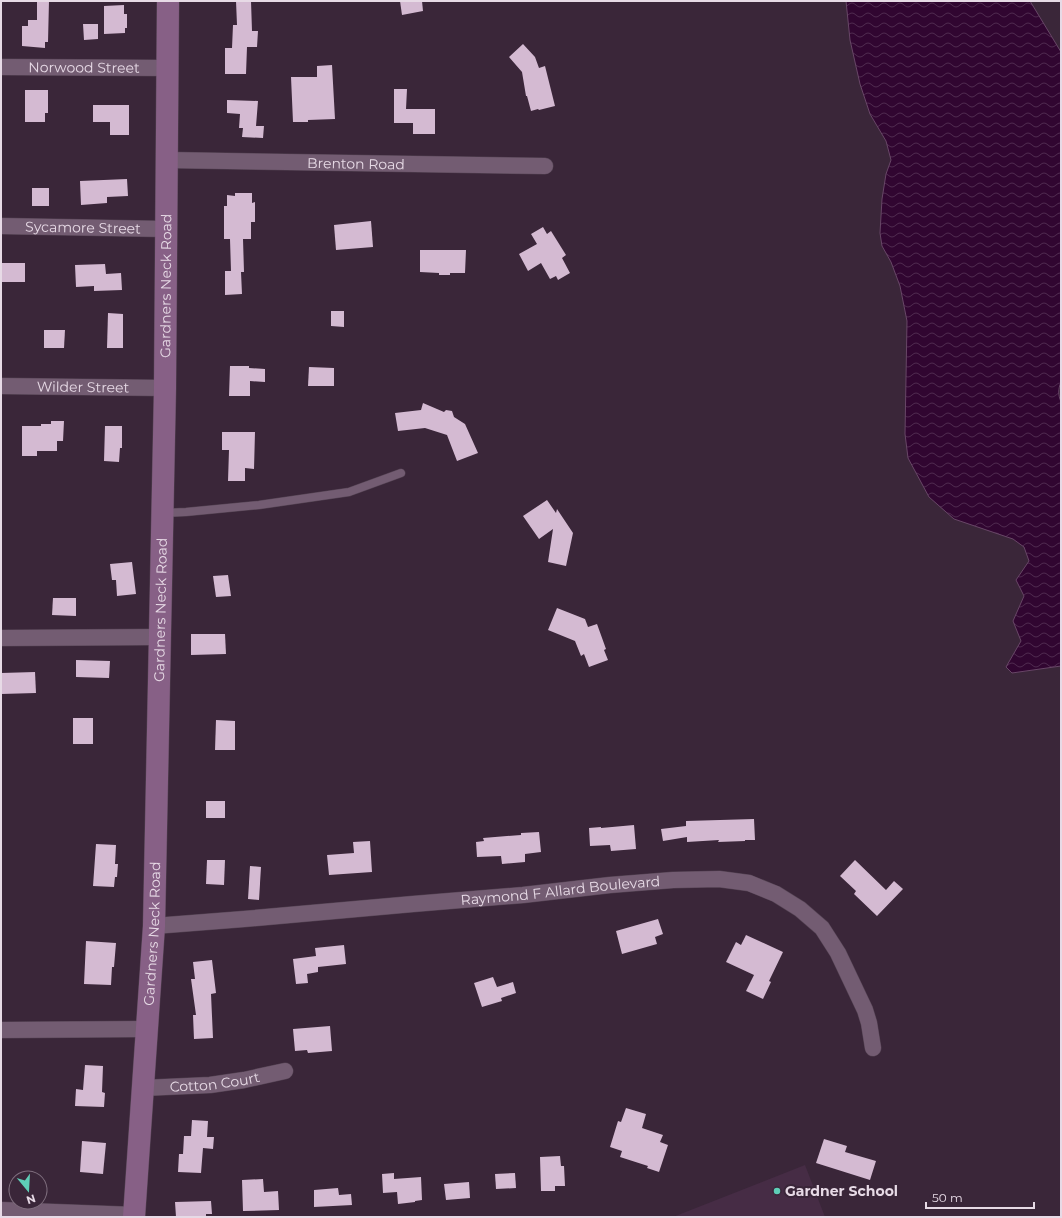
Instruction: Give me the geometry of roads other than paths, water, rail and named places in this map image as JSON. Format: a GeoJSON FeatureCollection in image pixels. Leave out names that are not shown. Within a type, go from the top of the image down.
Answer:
{"type":"FeatureCollection","features":[{"type":"Feature","properties":{"kind":"street","name":"Gardners Neck Road"},"geometry":{"type":"LineString","coordinates":[[134,1216],[154,926],[165,388],[165,229],[168,1]]}},
{"type":"Feature","properties":{"kind":"street","name":"Norwood Street"},"geometry":{"type":"LineString","coordinates":[[1,67],[168,68]]}},
{"type":"Feature","properties":{"kind":"street","name":"Brenton Road"},"geometry":{"type":"LineString","coordinates":[[167,160],[302,164],[362,163],[545,166]]}},
{"type":"Feature","properties":{"kind":"street","name":"Sycamore Street"},"geometry":{"type":"LineString","coordinates":[[1,226],[165,229]]}},
{"type":"Feature","properties":{"kind":"street","name":"Wilder Street"},"geometry":{"type":"LineString","coordinates":[[1,386],[165,388]]}},
{"type":"Feature","properties":{"kind":"street"},"geometry":{"type":"LineString","coordinates":[[1,638],[160,637]]}},
{"type":"Feature","properties":{"kind":"street","name":"Raymond F Allard Boulevard"},"geometry":{"type":"LineString","coordinates":[[154,926],[244,920],[673,880],[719,879],[749,883],[776,894],[800,909],[822,928],[838,953],[865,1010],[869,1023],[873,1048]]}},
{"type":"Feature","properties":{"kind":"street"},"geometry":{"type":"LineString","coordinates":[[1,1030],[147,1029]]}},
{"type":"Feature","properties":{"kind":"street","name":"Cotton Court"},"geometry":{"type":"LineString","coordinates":[[143,1088],[210,1084],[244,1080],[285,1071]]}},
{"type":"Feature","properties":{"kind":"street"},"geometry":{"type":"LineString","coordinates":[[1,1210],[134,1216]]}},
{"type":"Feature","properties":{"kind":"lane"},"geometry":{"type":"LineString","coordinates":[[163,513],[259,505],[349,492],[401,473]]}},
{"type":"Feature","properties":{"kind":"water"},"geometry":{"type":"Polygon","coordinates":[[[846,1],[1030,1],[1061,52],[1061,382],[1059,387],[1059,397],[1061,402],[1061,666],[1012,673],[1006,667],[1021,641],[1013,621],[1024,596],[1016,580],[1029,561],[1024,547],[1013,539],[954,519],[929,497],[908,458],[905,434],[907,321],[900,286],[891,262],[882,246],[880,233],[882,199],[886,174],[891,160],[886,141],[870,114],[860,84],[850,40],[846,1]]]}},
{"type":"Feature","properties":{"kind":"place","name":"Gardner School"},"geometry":{"type":"Point","coordinates":[777,1191]}}]}
